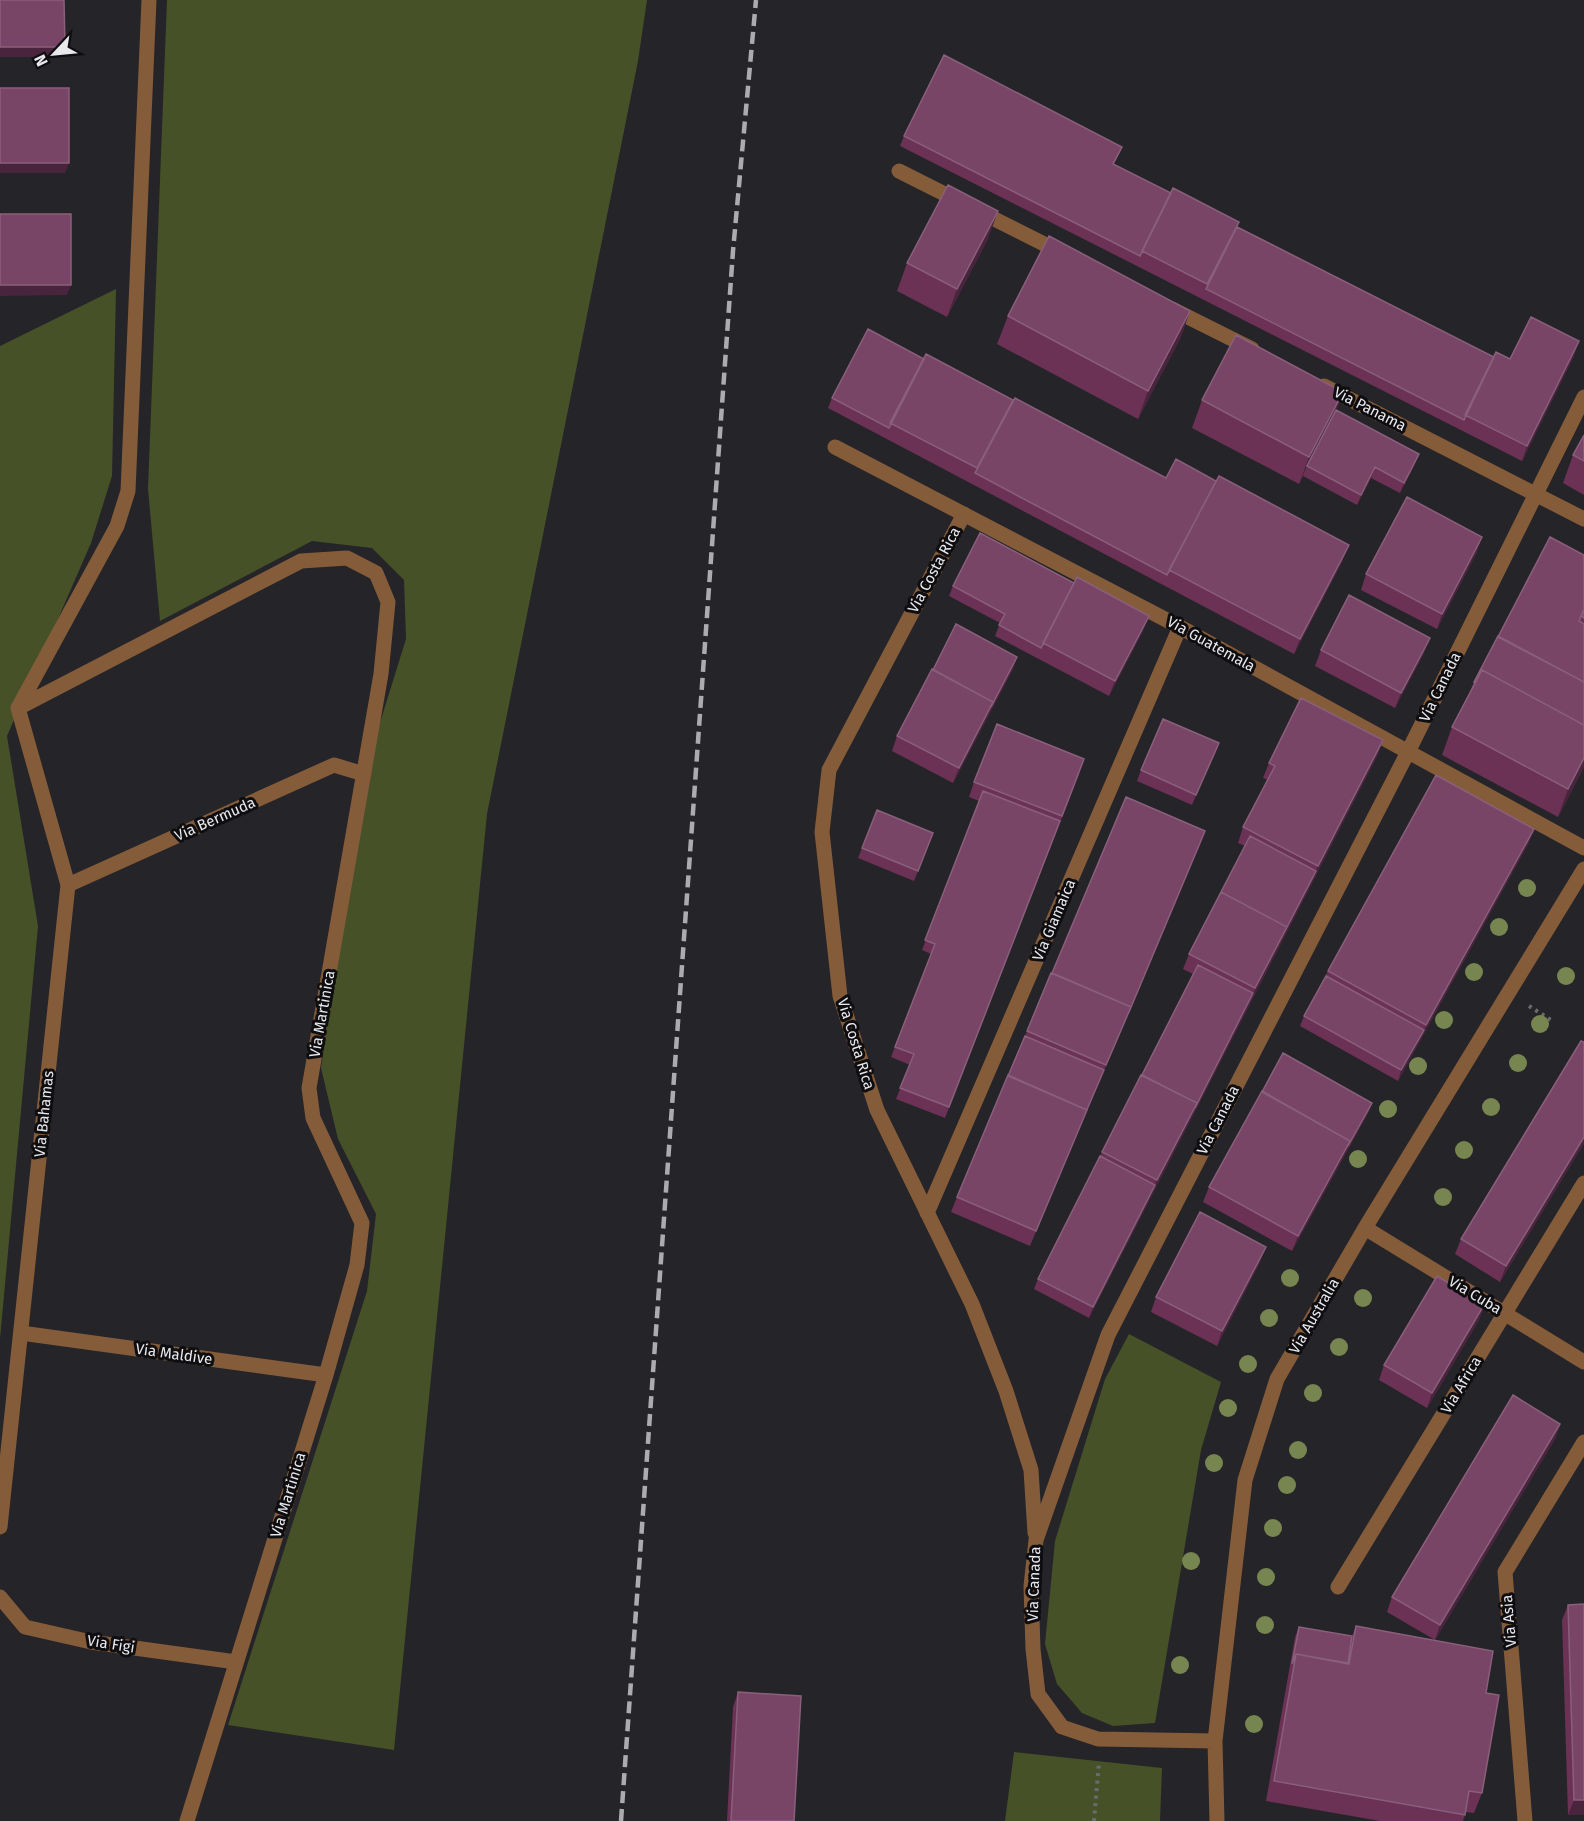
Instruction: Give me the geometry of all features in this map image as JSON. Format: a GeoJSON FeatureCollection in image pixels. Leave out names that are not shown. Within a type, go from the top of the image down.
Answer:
{"type":"FeatureCollection","features":[{"type":"Feature","properties":{"kind":"street"},"geometry":{"type":"LineString","coordinates":[[18,708],[117,526],[128,491],[149,0]]}},
{"type":"Feature","properties":{"kind":"street"},"geometry":{"type":"LineString","coordinates":[[898,171],[1079,262]]}},
{"type":"Feature","properties":{"kind":"street"},"geometry":{"type":"LineString","coordinates":[[1153,300],[1270,359]]}},
{"type":"Feature","properties":{"kind":"street","name":"Via Panama"},"geometry":{"type":"LineString","coordinates":[[1313,380],[1584,519]]}},
{"type":"Feature","properties":{"kind":"street","name":"Via Canada"},"geometry":{"type":"LineString","coordinates":[[1215,1742],[1098,1739],[1062,1726],[1038,1694],[1033,1649],[1031,1586],[1036,1540],[1108,1335],[1408,752],[1584,397]]}},
{"type":"Feature","properties":{"kind":"street","name":"Via Guatemala"},"geometry":{"type":"LineString","coordinates":[[835,447],[1180,627],[1584,848]]}},
{"type":"Feature","properties":{"kind":"street","name":"Via Costa Rica"},"geometry":{"type":"LineString","coordinates":[[964,514],[829,770],[822,832],[840,996],[877,1110],[972,1304],[1006,1391],[1031,1470],[1036,1540]]}},
{"type":"Feature","properties":{"kind":"street","name":"Via Martinica"},"geometry":{"type":"LineString","coordinates":[[18,708],[301,561],[347,558],[376,573],[388,602],[381,674],[309,1088],[313,1118],[362,1223],[357,1265],[326,1375],[187,1821]]}},
{"type":"Feature","properties":{"kind":"street","name":"Via Giamaica"},"geometry":{"type":"LineString","coordinates":[[927,1213],[1180,627]]}},
{"type":"Feature","properties":{"kind":"street","name":"Via Bahamas"},"geometry":{"type":"LineString","coordinates":[[0,1527],[68,885],[18,708]]}},
{"type":"Feature","properties":{"kind":"street","name":"Via Bermuda"},"geometry":{"type":"LineString","coordinates":[[68,885],[334,765],[364,774]]}},
{"type":"Feature","properties":{"kind":"street","name":"Via Australia"},"geometry":{"type":"LineString","coordinates":[[1217,1821],[1215,1742],[1245,1480],[1276,1379],[1365,1228],[1584,869]]}},
{"type":"Feature","properties":{"kind":"street","name":"Via Africa"},"geometry":{"type":"LineString","coordinates":[[1338,1587],[1584,1183]]}},
{"type":"Feature","properties":{"kind":"street","name":"Via Cuba"},"geometry":{"type":"LineString","coordinates":[[1365,1228],[1584,1362]]}},
{"type":"Feature","properties":{"kind":"street","name":"Via Maldive"},"geometry":{"type":"LineString","coordinates":[[21,1333],[326,1375]]}},
{"type":"Feature","properties":{"kind":"street","name":"Via Asia"},"geometry":{"type":"LineString","coordinates":[[1525,1821],[1505,1572],[1584,1442]]}},
{"type":"Feature","properties":{"kind":"street","name":"Via Figi"},"geometry":{"type":"LineString","coordinates":[[0,1597],[25,1627],[91,1642],[236,1662]]}},
{"type":"Feature","properties":{"kind":"path"},"geometry":{"type":"LineString","coordinates":[[1094,1821],[1099,1761]]}},
{"type":"Feature","properties":{"kind":"green space"},"geometry":{"type":"Polygon","coordinates":[[[167,0],[647,0],[638,61],[487,814],[394,1750],[228,1725],[367,1291],[376,1214],[338,1139],[321,1068],[364,774],[406,639],[404,580],[372,548],[312,541],[160,621],[148,489],[167,0]]]}},
{"type":"Feature","properties":{"kind":"green space"},"geometry":{"type":"Polygon","coordinates":[[[116,289],[112,476],[91,543],[7,736],[38,926],[0,1339],[0,346],[116,289]]]}},
{"type":"Feature","properties":{"kind":"green space"},"geometry":{"type":"Polygon","coordinates":[[[1129,1334],[1221,1382],[1201,1450],[1155,1723],[1113,1726],[1082,1713],[1057,1684],[1045,1644],[1055,1541],[1105,1379],[1129,1334]]]}},
{"type":"Feature","properties":{"kind":"green space"},"geometry":{"type":"Polygon","coordinates":[[[1014,1752],[1162,1768],[1160,1821],[1005,1821],[1014,1752]]]}},
{"type":"Feature","properties":{"kind":"building"},"geometry":{"type":"Polygon","coordinates":[[[0,0],[64,0],[65,47],[0,47],[0,0]]]}},
{"type":"Feature","properties":{"kind":"building"},"geometry":{"type":"Polygon","coordinates":[[[944,55],[1122,147],[1113,164],[1171,193],[1140,256],[904,136],[944,55]]]}},
{"type":"Feature","properties":{"kind":"building"},"geometry":{"type":"Polygon","coordinates":[[[0,88],[69,88],[69,163],[0,163],[0,88]]]}},
{"type":"Feature","properties":{"kind":"building"},"geometry":{"type":"Polygon","coordinates":[[[948,185],[998,211],[957,289],[907,263],[948,185]]]}},
{"type":"Feature","properties":{"kind":"building"},"geometry":{"type":"Polygon","coordinates":[[[1173,188],[1239,222],[1207,284],[1142,251],[1173,188]]]}},
{"type":"Feature","properties":{"kind":"building"},"geometry":{"type":"Polygon","coordinates":[[[0,214],[71,214],[71,285],[0,285],[0,214]]]}},
{"type":"Feature","properties":{"kind":"building"},"geometry":{"type":"Polygon","coordinates":[[[1237,227],[1494,357],[1464,420],[1206,289],[1237,227]]]}},
{"type":"Feature","properties":{"kind":"building"},"geometry":{"type":"Polygon","coordinates":[[[1049,236],[1190,311],[1148,391],[1008,316],[1049,236]]]}},
{"type":"Feature","properties":{"kind":"building"},"geometry":{"type":"Polygon","coordinates":[[[1531,317],[1579,341],[1527,446],[1465,415],[1496,352],[1510,359],[1531,317]]]}},
{"type":"Feature","properties":{"kind":"building"},"geometry":{"type":"Polygon","coordinates":[[[868,329],[924,359],[889,428],[832,398],[868,329]]]}},
{"type":"Feature","properties":{"kind":"building"},"geometry":{"type":"Polygon","coordinates":[[[1236,335],[1343,392],[1309,457],[1202,400],[1236,335]]]}},
{"type":"Feature","properties":{"kind":"building"},"geometry":{"type":"Polygon","coordinates":[[[926,354],[1013,400],[977,468],[890,423],[926,354]]]}},
{"type":"Feature","properties":{"kind":"building"},"geometry":{"type":"Polygon","coordinates":[[[1015,398],[1166,478],[1176,459],[1216,481],[1167,575],[975,473],[1015,398]]]}},
{"type":"Feature","properties":{"kind":"building"},"geometry":{"type":"Polygon","coordinates":[[[1336,410],[1419,454],[1404,483],[1375,467],[1361,495],[1307,466],[1336,410]]]}},
{"type":"Feature","properties":{"kind":"building"},"geometry":{"type":"Polygon","coordinates":[[[1584,435],[1584,461],[1573,455],[1584,435]]]}},
{"type":"Feature","properties":{"kind":"building"},"geometry":{"type":"Polygon","coordinates":[[[1219,476],[1349,545],[1300,639],[1169,570],[1219,476]]]}},
{"type":"Feature","properties":{"kind":"building"},"geometry":{"type":"Polygon","coordinates":[[[1407,497],[1482,537],[1442,614],[1366,574],[1407,497]]]}},
{"type":"Feature","properties":{"kind":"building"},"geometry":{"type":"Polygon","coordinates":[[[980,533],[1074,583],[1041,648],[999,625],[1005,614],[953,586],[980,533]]]}},
{"type":"Feature","properties":{"kind":"building"},"geometry":{"type":"Polygon","coordinates":[[[1550,537],[1584,555],[1584,609],[1579,621],[1584,624],[1584,682],[1498,637],[1550,537]]]}},
{"type":"Feature","properties":{"kind":"building"},"geometry":{"type":"Polygon","coordinates":[[[1077,577],[1149,616],[1115,681],[1043,643],[1077,577]]]}},
{"type":"Feature","properties":{"kind":"building"},"geometry":{"type":"Polygon","coordinates":[[[1349,595],[1430,638],[1401,693],[1321,650],[1349,595]]]}},
{"type":"Feature","properties":{"kind":"building"},"geometry":{"type":"Polygon","coordinates":[[[956,624],[1017,657],[991,707],[993,702],[933,670],[956,624]]]}},
{"type":"Feature","properties":{"kind":"building"},"geometry":{"type":"Polygon","coordinates":[[[1498,636],[1584,682],[1584,725],[1482,670],[1474,682],[1498,636]]]}},
{"type":"Feature","properties":{"kind":"building"},"geometry":{"type":"Polygon","coordinates":[[[932,669],[993,702],[959,768],[897,736],[932,669]]]}},
{"type":"Feature","properties":{"kind":"building"},"geometry":{"type":"Polygon","coordinates":[[[1482,670],[1584,725],[1584,758],[1568,789],[1452,727],[1482,670]]]}},
{"type":"Feature","properties":{"kind":"building"},"geometry":{"type":"Polygon","coordinates":[[[1301,698],[1383,740],[1318,866],[1243,827],[1275,766],[1269,763],[1301,698]]]}},
{"type":"Feature","properties":{"kind":"building"},"geometry":{"type":"Polygon","coordinates":[[[1163,719],[1219,743],[1196,795],[1141,770],[1163,719]]]}},
{"type":"Feature","properties":{"kind":"building"},"geometry":{"type":"Polygon","coordinates":[[[997,724],[1084,759],[1062,816],[974,782],[997,724]]]}},
{"type":"Feature","properties":{"kind":"building"},"geometry":{"type":"Polygon","coordinates":[[[1436,775],[1534,829],[1426,1025],[1328,971],[1436,775]]]}},
{"type":"Feature","properties":{"kind":"building"},"geometry":{"type":"Polygon","coordinates":[[[983,791],[1060,821],[949,1107],[900,1088],[914,1054],[895,1047],[935,944],[925,940],[983,791]]]}},
{"type":"Feature","properties":{"kind":"building"},"geometry":{"type":"Polygon","coordinates":[[[1126,797],[1205,831],[1129,1012],[1131,1007],[1052,973],[1126,797]]]}},
{"type":"Feature","properties":{"kind":"building"},"geometry":{"type":"Polygon","coordinates":[[[877,810],[933,833],[918,871],[862,848],[877,810]]]}},
{"type":"Feature","properties":{"kind":"building"},"geometry":{"type":"Polygon","coordinates":[[[1250,836],[1316,871],[1285,931],[1287,927],[1221,892],[1250,836]]]}},
{"type":"Feature","properties":{"kind":"building"},"geometry":{"type":"Polygon","coordinates":[[[1221,892],[1287,927],[1255,988],[1189,954],[1221,892]]]}},
{"type":"Feature","properties":{"kind":"building"},"geometry":{"type":"Polygon","coordinates":[[[1198,965],[1253,993],[1195,1108],[1197,1103],[1142,1075],[1198,965]]]}},
{"type":"Feature","properties":{"kind":"building"},"geometry":{"type":"Polygon","coordinates":[[[1051,973],[1131,1007],[1106,1065],[1027,1031],[1051,973]]]}},
{"type":"Feature","properties":{"kind":"building"},"geometry":{"type":"Polygon","coordinates":[[[1326,976],[1424,1030],[1401,1070],[1304,1016],[1326,976]]]}},
{"type":"Feature","properties":{"kind":"building"},"geometry":{"type":"Polygon","coordinates":[[[1025,1036],[1104,1070],[1087,1110],[1008,1076],[1025,1036]]]}},
{"type":"Feature","properties":{"kind":"building"},"geometry":{"type":"Polygon","coordinates":[[[1581,1041],[1584,1042],[1584,1137],[1506,1266],[1461,1239],[1581,1041]]]}},
{"type":"Feature","properties":{"kind":"building"},"geometry":{"type":"Polygon","coordinates":[[[1283,1053],[1372,1103],[1348,1146],[1350,1141],[1262,1092],[1283,1053]]]}},
{"type":"Feature","properties":{"kind":"building"},"geometry":{"type":"Polygon","coordinates":[[[1008,1075],[1087,1110],[1036,1231],[957,1197],[1008,1075]]]}},
{"type":"Feature","properties":{"kind":"building"},"geometry":{"type":"Polygon","coordinates":[[[1141,1075],[1197,1103],[1157,1180],[1102,1152],[1141,1075]]]}},
{"type":"Feature","properties":{"kind":"building"},"geometry":{"type":"Polygon","coordinates":[[[1262,1091],[1350,1141],[1298,1236],[1209,1187],[1262,1091]]]}},
{"type":"Feature","properties":{"kind":"building"},"geometry":{"type":"Polygon","coordinates":[[[1100,1156],[1155,1185],[1093,1307],[1038,1279],[1100,1156]]]}},
{"type":"Feature","properties":{"kind":"building"},"geometry":{"type":"Polygon","coordinates":[[[1200,1212],[1266,1247],[1222,1331],[1156,1297],[1200,1212]]]}},
{"type":"Feature","properties":{"kind":"building"},"geometry":{"type":"Polygon","coordinates":[[[1437,1276],[1484,1305],[1432,1393],[1384,1365],[1437,1276]]]}},
{"type":"Feature","properties":{"kind":"building"},"geometry":{"type":"Polygon","coordinates":[[[1513,1395],[1560,1424],[1440,1625],[1392,1597],[1513,1395]]]}},
{"type":"Feature","properties":{"kind":"building"},"geometry":{"type":"Polygon","coordinates":[[[1584,1604],[1584,1800],[1574,1800],[1568,1605],[1584,1604]]]}},
{"type":"Feature","properties":{"kind":"building"},"geometry":{"type":"Polygon","coordinates":[[[1356,1626],[1493,1651],[1486,1693],[1499,1695],[1482,1793],[1469,1791],[1465,1815],[1274,1781],[1296,1654],[1349,1664],[1356,1626]]]}},
{"type":"Feature","properties":{"kind":"building"},"geometry":{"type":"Polygon","coordinates":[[[1299,1627],[1352,1636],[1348,1663],[1296,1654],[1292,1664],[1299,1627]]]}},
{"type":"Feature","properties":{"kind":"building"},"geometry":{"type":"Polygon","coordinates":[[[738,1692],[801,1696],[794,1821],[731,1821],[738,1692]]]}},
{"type":"Feature","properties":{"kind":"railway"},"geometry":{"type":"LineString","coordinates":[[621,1821],[733,251],[756,0]]}}]}
